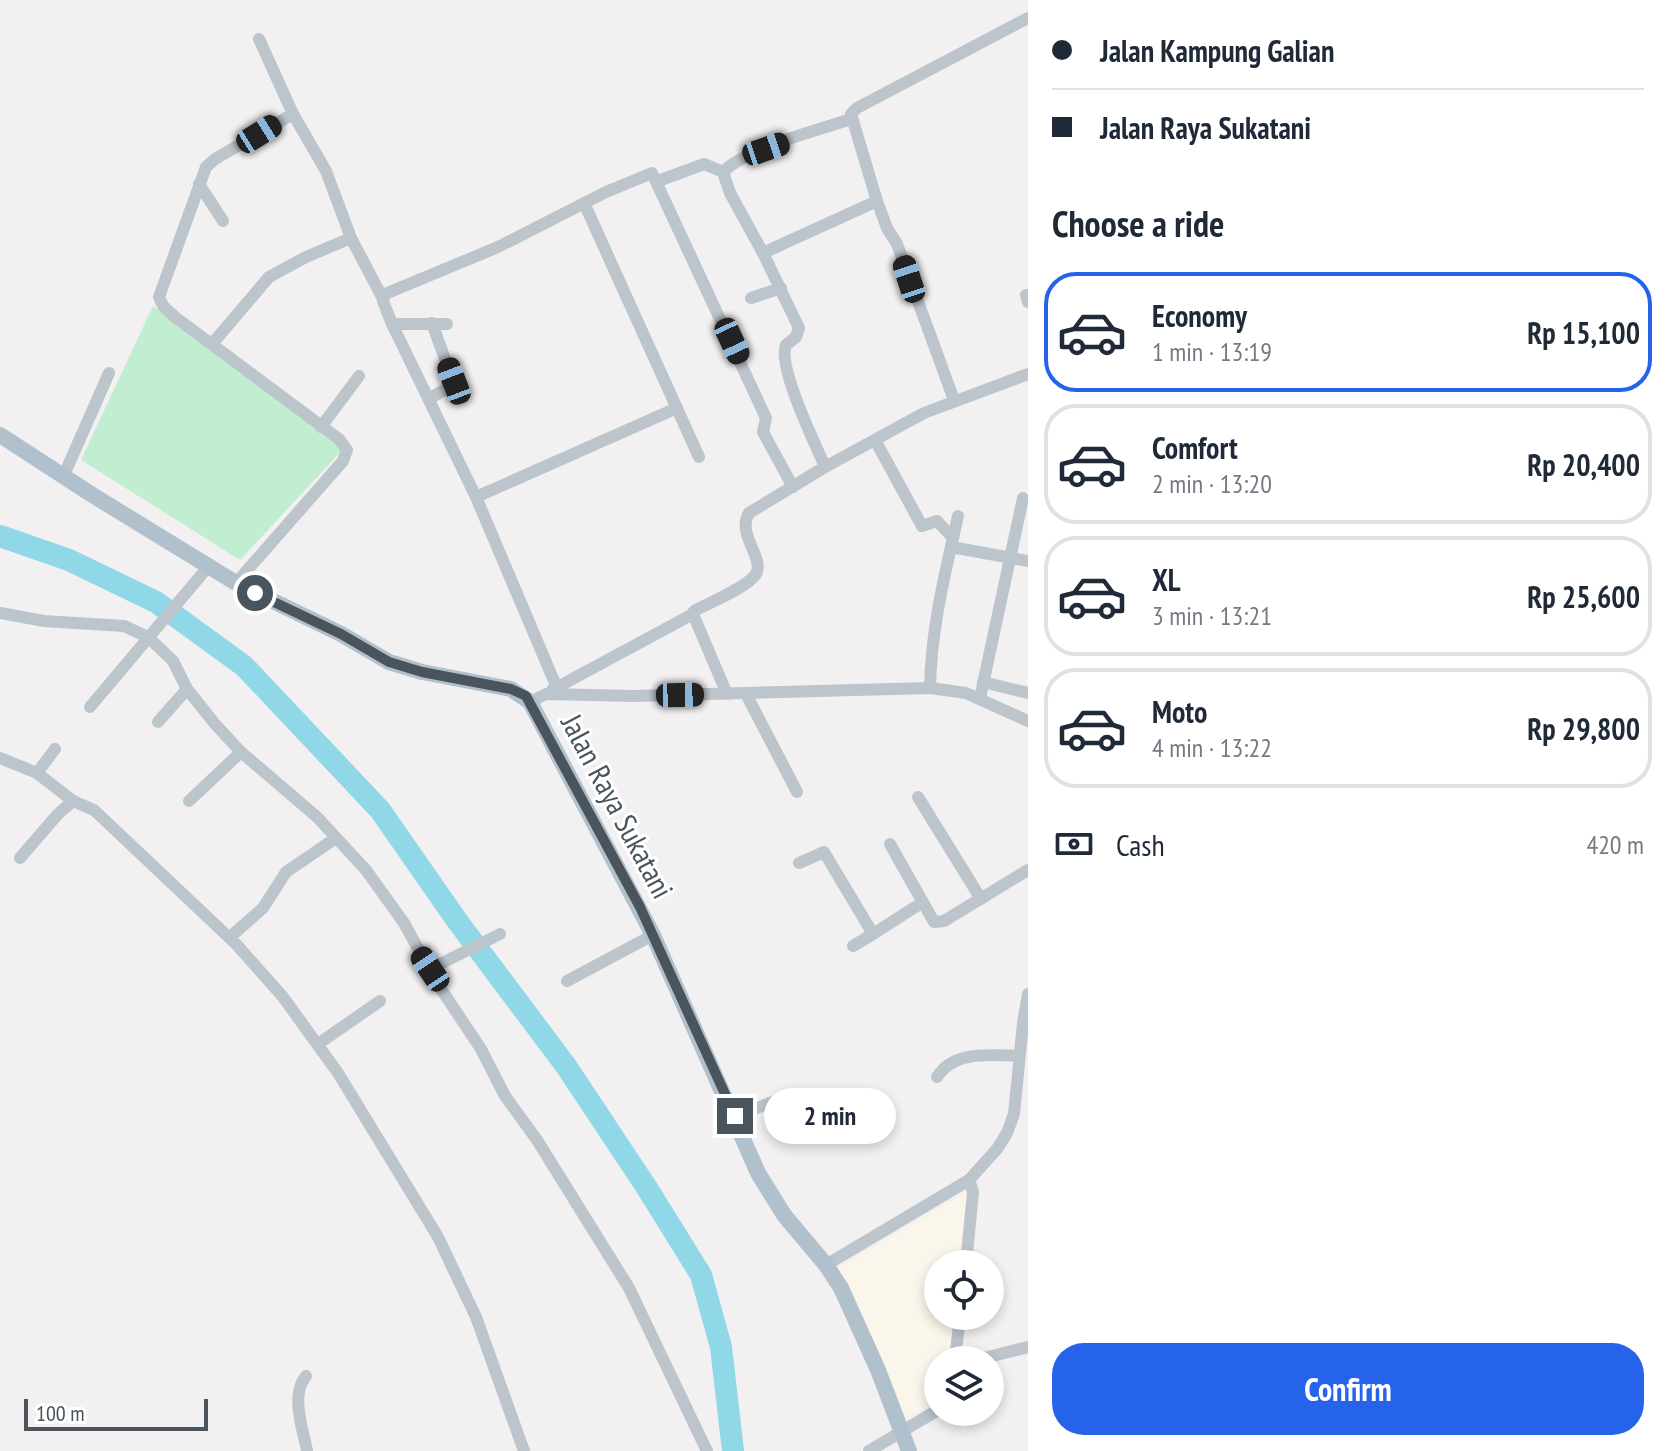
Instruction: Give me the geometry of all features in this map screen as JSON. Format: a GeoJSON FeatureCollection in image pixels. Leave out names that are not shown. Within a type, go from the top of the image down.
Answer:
{"type":"FeatureCollection","features":[{"type":"Feature","properties":{"kind":"main road","name":"Jalan Raya Sukatani"},"geometry":{"type":"LineString","coordinates":[[0,435],[208,567],[341,634],[389,662],[422,672],[511,689],[530,702],[653,935],[758,1173],[784,1215],[841,1288],[909,1451]]}},
{"type":"Feature","properties":{"kind":"street"},"geometry":{"type":"LineString","coordinates":[[954,400],[897,244],[877,201],[851,114],[857,108],[1028,18]]}},
{"type":"Feature","properties":{"kind":"street"},"geometry":{"type":"LineString","coordinates":[[259,39],[293,114],[326,171],[351,238],[476,497],[551,691],[693,614],[756,574],[758,564],[745,527],[746,516],[825,467],[954,400],[1028,374]]}},
{"type":"Feature","properties":{"kind":"street"},"geometry":{"type":"LineString","coordinates":[[236,583],[343,461],[347,454],[345,445],[175,317],[159,301],[199,184],[210,162],[293,114]]}},
{"type":"Feature","properties":{"kind":"street"},"geometry":{"type":"LineString","coordinates":[[723,172],[729,166],[766,149],[851,119]]}},
{"type":"Feature","properties":{"kind":"street"},"geometry":{"type":"LineString","coordinates":[[658,181],[704,164],[723,172],[730,193],[799,328],[796,337],[786,345],[784,358],[792,388],[825,467]]}},
{"type":"Feature","properties":{"kind":"street"},"geometry":{"type":"LineString","coordinates":[[382,297],[498,247],[584,203],[649,174],[654,175],[766,418],[763,432],[793,487]]}},
{"type":"Feature","properties":{"kind":"street"},"geometry":{"type":"LineString","coordinates":[[199,184],[223,221]]}},
{"type":"Feature","properties":{"kind":"street"},"geometry":{"type":"LineString","coordinates":[[763,253],[877,201]]}},
{"type":"Feature","properties":{"kind":"street"},"geometry":{"type":"LineString","coordinates":[[584,203],[699,457]]}},
{"type":"Feature","properties":{"kind":"street"},"geometry":{"type":"LineString","coordinates":[[212,344],[269,277],[351,238]]}},
{"type":"Feature","properties":{"kind":"street"},"geometry":{"type":"LineString","coordinates":[[751,298],[781,288]]}},
{"type":"Feature","properties":{"kind":"street"},"geometry":{"type":"LineString","coordinates":[[429,399],[454,384],[432,323]]}},
{"type":"Feature","properties":{"kind":"street"},"geometry":{"type":"LineString","coordinates":[[392,324],[447,324]]}},
{"type":"Feature","properties":{"kind":"street"},"geometry":{"type":"LineString","coordinates":[[64,475],[109,373]]}},
{"type":"Feature","properties":{"kind":"street"},"geometry":{"type":"LineString","coordinates":[[321,427],[359,376]]}},
{"type":"Feature","properties":{"kind":"street"},"geometry":{"type":"LineString","coordinates":[[476,497],[677,408]]}},
{"type":"Feature","properties":{"kind":"street"},"geometry":{"type":"LineString","coordinates":[[875,440],[922,526],[937,521],[952,543],[1028,561]]}},
{"type":"Feature","properties":{"kind":"street"},"geometry":{"type":"LineString","coordinates":[[980,698],[1023,498]]}},
{"type":"Feature","properties":{"kind":"street"},"geometry":{"type":"LineString","coordinates":[[930,688],[930,659],[958,516]]}},
{"type":"Feature","properties":{"kind":"street"},"geometry":{"type":"LineString","coordinates":[[90,707],[208,567]]}},
{"type":"Feature","properties":{"kind":"street"},"geometry":{"type":"LineString","coordinates":[[0,613],[44,621],[124,626],[148,637],[173,661],[187,689],[241,752],[288,790],[336,838],[388,899],[481,1049],[505,1096],[537,1140],[629,1288],[707,1451]]}},
{"type":"Feature","properties":{"kind":"street"},"geometry":{"type":"LineString","coordinates":[[693,614],[727,694]]}},
{"type":"Feature","properties":{"kind":"street"},"geometry":{"type":"LineString","coordinates":[[983,682],[1028,693]]}},
{"type":"Feature","properties":{"kind":"street","name":"Jalan Raya Sukatani"},"geometry":{"type":"LineString","coordinates":[[530,702],[551,691],[634,696],[930,688],[980,698],[1028,721]]}},
{"type":"Feature","properties":{"kind":"street"},"geometry":{"type":"LineString","coordinates":[[158,722],[187,689]]}},
{"type":"Feature","properties":{"kind":"street"},"geometry":{"type":"LineString","coordinates":[[746,694],[797,792]]}},
{"type":"Feature","properties":{"kind":"street"},"geometry":{"type":"LineString","coordinates":[[37,773],[55,749]]}},
{"type":"Feature","properties":{"kind":"street"},"geometry":{"type":"LineString","coordinates":[[189,801],[241,752]]}},
{"type":"Feature","properties":{"kind":"street"},"geometry":{"type":"LineString","coordinates":[[0,758],[37,773],[73,801],[94,810],[230,937],[283,997],[368,1120],[438,1237],[476,1317],[524,1451]]}},
{"type":"Feature","properties":{"kind":"street"},"geometry":{"type":"LineString","coordinates":[[918,797],[981,899]]}},
{"type":"Feature","properties":{"kind":"street"},"geometry":{"type":"LineString","coordinates":[[20,858],[73,801]]}},
{"type":"Feature","properties":{"kind":"street"},"geometry":{"type":"LineString","coordinates":[[230,937],[263,908],[286,872],[336,838]]}},
{"type":"Feature","properties":{"kind":"street"},"geometry":{"type":"LineString","coordinates":[[890,844],[934,922],[940,922],[1028,870]]}},
{"type":"Feature","properties":{"kind":"street"},"geometry":{"type":"LineString","coordinates":[[799,863],[824,852],[873,934]]}},
{"type":"Feature","properties":{"kind":"street"},"geometry":{"type":"LineString","coordinates":[[853,946],[923,902]]}},
{"type":"Feature","properties":{"kind":"street"},"geometry":{"type":"LineString","coordinates":[[430,969],[500,934]]}},
{"type":"Feature","properties":{"kind":"street"},"geometry":{"type":"LineString","coordinates":[[567,981],[653,935]]}},
{"type":"Feature","properties":{"kind":"street"},"geometry":{"type":"LineString","coordinates":[[826,1265],[969,1180],[997,1149],[1014,1114],[1028,994]]}},
{"type":"Feature","properties":{"kind":"street"},"geometry":{"type":"LineString","coordinates":[[318,1044],[380,1001]]}},
{"type":"Feature","properties":{"kind":"street"},"geometry":{"type":"LineString","coordinates":[[937,1077],[956,1059],[1019,1056]]}},
{"type":"Feature","properties":{"kind":"street"},"geometry":{"type":"LineString","coordinates":[[735,1116],[778,1100]]}},
{"type":"Feature","properties":{"kind":"street"},"geometry":{"type":"LineString","coordinates":[[1014,1114],[1028,1110]]}},
{"type":"Feature","properties":{"kind":"street"},"geometry":{"type":"LineString","coordinates":[[967,1250],[973,1192],[969,1180]]}},
{"type":"Feature","properties":{"kind":"street"},"geometry":{"type":"LineString","coordinates":[[1004,1353],[1028,1347]]}},
{"type":"Feature","properties":{"kind":"street"},"geometry":{"type":"LineString","coordinates":[[306,1376],[299,1384],[298,1402],[307,1451]]}},
{"type":"Feature","properties":{"kind":"street"},"geometry":{"type":"LineString","coordinates":[[875,1450],[924,1418]]}},
{"type":"Feature","properties":{"kind":"shaded area"},"geometry":{"type":"Polygon","coordinates":[[[966,1192],[970,1198],[964,1250],[924,1250],[924,1330],[957,1330],[955,1346],[924,1346],[924,1409],[904,1418],[835,1270],[966,1192]]]}},
{"type":"Feature","properties":{"kind":"green space"},"geometry":{"type":"Polygon","coordinates":[[[153,306],[345,447],[240,560],[81,460],[153,306]]]}},
{"type":"Feature","properties":{"kind":"waterway"},"geometry":{"type":"LineString","coordinates":[[0,536],[69,560],[156,602],[244,666],[380,810],[458,922],[566,1066],[701,1275],[721,1347],[733,1451]]}},
{"type":"Feature","properties":{"kind":"route"},"geometry":{"type":"LineString","coordinates":[[255,593],[341,634],[389,662],[422,672],[511,689],[526,696],[640,907],[735,1116]]}}]}
